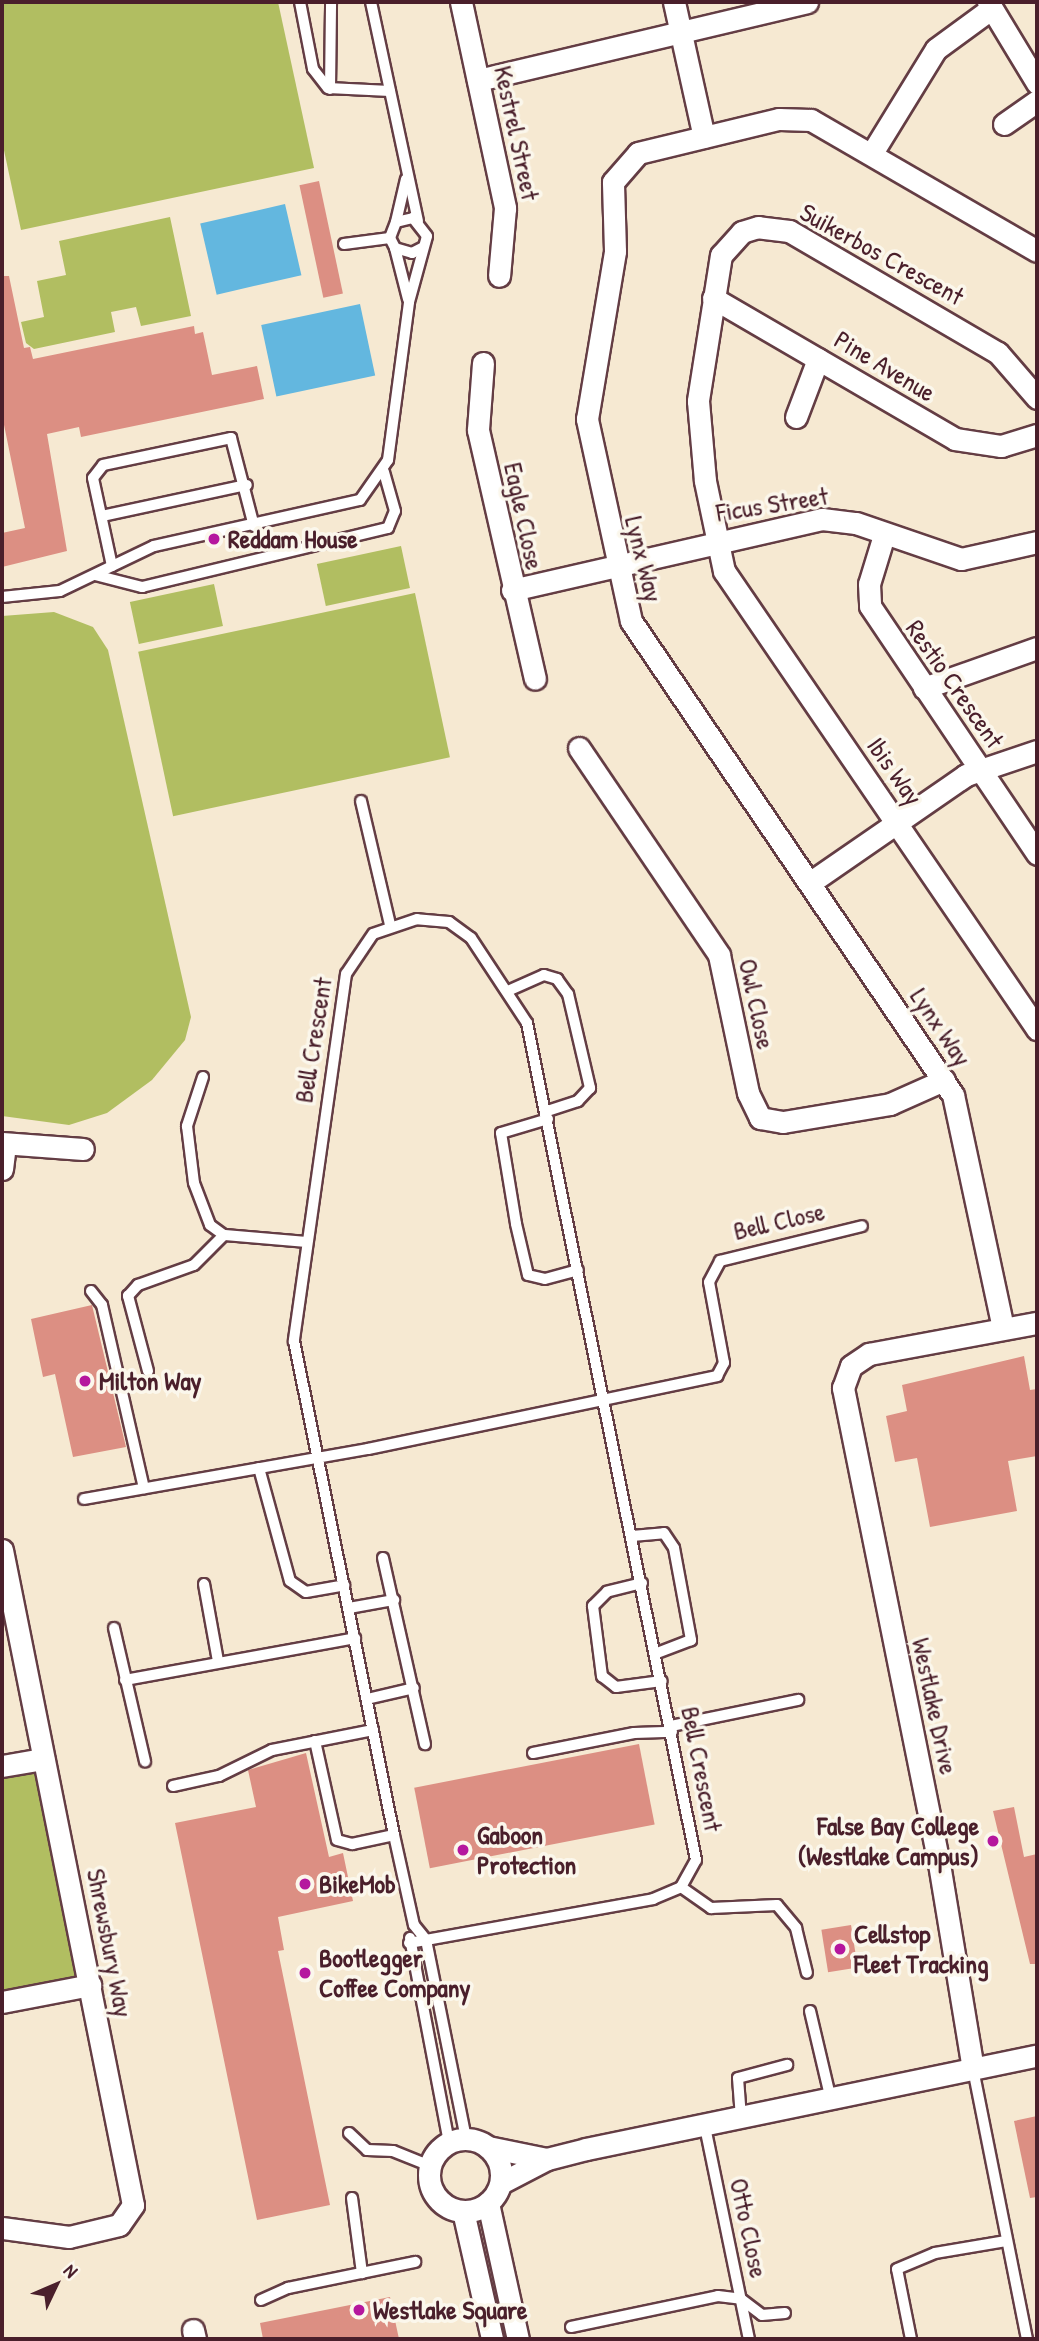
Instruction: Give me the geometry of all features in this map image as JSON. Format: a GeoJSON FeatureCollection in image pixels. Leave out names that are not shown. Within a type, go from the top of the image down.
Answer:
{"type":"FeatureCollection","features":[{"type":"Feature","properties":{"kind":"street","name":"Kestrel Street"},"geometry":{"type":"LineString","coordinates":[[461,2],[505,208],[499,276]]}},
{"type":"Feature","properties":{"kind":"street"},"geometry":{"type":"LineString","coordinates":[[674,2],[704,137]]}},
{"type":"Feature","properties":{"kind":"street"},"geometry":{"type":"LineString","coordinates":[[478,80],[807,2]]}},
{"type":"Feature","properties":{"kind":"street"},"geometry":{"type":"LineString","coordinates":[[872,152],[936,49],[990,5],[1037,83]]}},
{"type":"Feature","properties":{"kind":"street"},"geometry":{"type":"LineString","coordinates":[[1004,124],[1037,101]]}},
{"type":"Feature","properties":{"kind":"street","name":"Lynx Way"},"geometry":{"type":"LineString","coordinates":[[1003,1328],[958,1112],[944,1080],[811,882],[642,640],[615,566],[587,419],[615,251],[613,182],[638,153],[797,118],[825,125],[1037,251]]}},
{"type":"Feature","properties":{"kind":"street","name":"Suikerbos Crescent"},"geometry":{"type":"LineString","coordinates":[[715,541],[698,401],[713,298],[729,242],[758,227],[789,231],[989,347],[1037,398]]}},
{"type":"Feature","properties":{"kind":"street","name":"Pine Avenue"},"geometry":{"type":"LineString","coordinates":[[713,298],[955,439],[1002,446],[1037,435]]}},
{"type":"Feature","properties":{"kind":"street"},"geometry":{"type":"LineString","coordinates":[[796,417],[818,359]]}},
{"type":"Feature","properties":{"kind":"street","name":"Eagle Close"},"geometry":{"type":"LineString","coordinates":[[483,363],[478,430],[512,590],[535,679]]}},
{"type":"Feature","properties":{"kind":"street","name":"Ficus Street"},"geometry":{"type":"LineString","coordinates":[[512,590],[715,541],[822,519],[961,559],[1037,542]]}},
{"type":"Feature","properties":{"kind":"street","name":"Restio Crescent"},"geometry":{"type":"LineString","coordinates":[[884,535],[869,584],[870,606],[1037,854]]}},
{"type":"Feature","properties":{"kind":"street","name":"Ibis Way"},"geometry":{"type":"LineString","coordinates":[[715,541],[730,583],[1037,1029]]}},
{"type":"Feature","properties":{"kind":"street"},"geometry":{"type":"LineString","coordinates":[[924,688],[1037,648]]}},
{"type":"Feature","properties":{"kind":"street","name":"Owl Close"},"geometry":{"type":"LineString","coordinates":[[579,748],[719,955],[748,1093],[760,1118],[783,1122],[890,1104],[944,1080]]}},
{"type":"Feature","properties":{"kind":"street"},"geometry":{"type":"LineString","coordinates":[[811,882],[980,769],[1037,751]]}},
{"type":"Feature","properties":{"kind":"street"},"geometry":{"type":"LineString","coordinates":[[2,1169],[4,1144],[83,1149]]}},
{"type":"Feature","properties":{"kind":"street","name":"Westlake Drive"},"geometry":{"type":"LineString","coordinates":[[973,2069],[939,1864],[843,1388],[851,1366],[869,1354],[1037,1323]]}},
{"type":"Feature","properties":{"kind":"street","name":"Shrewsbury Way"},"geometry":{"type":"LineString","coordinates":[[2,1550],[90,1985],[132,2212],[119,2225],[69,2236],[2,2228]]}},
{"type":"Feature","properties":{"kind":"street"},"geometry":{"type":"LineString","coordinates":[[2,1766],[43,1759]]}},
{"type":"Feature","properties":{"kind":"street"},"geometry":{"type":"LineString","coordinates":[[2,2003],[90,1985]]}},
{"type":"Feature","properties":{"kind":"street"},"geometry":{"type":"LineString","coordinates":[[547,2159],[457,2140],[430,2166],[437,2197],[463,2211],[488,2203],[500,2183],[547,2159],[1037,2056]]}},
{"type":"Feature","properties":{"kind":"street"},"geometry":{"type":"LineString","coordinates":[[488,2147],[499,2163],[500,2183]]}},
{"type":"Feature","properties":{"kind":"street"},"geometry":{"type":"LineString","coordinates":[[488,2203],[518,2339]]}},
{"type":"Feature","properties":{"kind":"street"},"geometry":{"type":"LineString","coordinates":[[463,2211],[492,2339]]}},
{"type":"Feature","properties":{"kind":"lane"},"geometry":{"type":"LineString","coordinates":[[300,2],[313,69],[330,89],[390,92]]}},
{"type":"Feature","properties":{"kind":"lane"},"geometry":{"type":"LineString","coordinates":[[330,89],[331,2]]}},
{"type":"Feature","properties":{"kind":"lane"},"geometry":{"type":"LineString","coordinates":[[95,575],[142,587],[388,528],[395,511],[384,471],[409,302],[426,230],[418,220],[406,176],[371,2]]}},
{"type":"Feature","properties":{"kind":"lane"},"geometry":{"type":"LineString","coordinates":[[406,176],[393,243],[409,302]]}},
{"type":"Feature","properties":{"kind":"lane"},"geometry":{"type":"LineString","coordinates":[[396,222],[418,220]]}},
{"type":"Feature","properties":{"kind":"lane"},"geometry":{"type":"LineString","coordinates":[[344,244],[393,243],[412,253],[422,248]]}},
{"type":"Feature","properties":{"kind":"lane"},"geometry":{"type":"LineString","coordinates":[[112,566],[93,478],[98,468],[225,436],[239,448],[254,526]]}},
{"type":"Feature","properties":{"kind":"lane"},"geometry":{"type":"LineString","coordinates":[[2,597],[60,591],[154,547],[347,506],[371,490],[384,471]]}},
{"type":"Feature","properties":{"kind":"lane"},"geometry":{"type":"LineString","coordinates":[[102,516],[247,485]]}},
{"type":"Feature","properties":{"kind":"lane"},"geometry":{"type":"LineString","coordinates":[[361,801],[390,925]]}},
{"type":"Feature","properties":{"kind":"lane","name":"Bell Crescent"},"geometry":{"type":"LineString","coordinates":[[457,2140],[426,1940],[414,1925],[394,1835],[294,1342],[305,1242],[346,974],[359,948],[390,925],[417,919],[458,927],[483,950],[510,990],[530,1032],[657,1653],[696,1860],[681,1887]]}},
{"type":"Feature","properties":{"kind":"lane"},"geometry":{"type":"LineString","coordinates":[[510,990],[544,975],[558,979],[568,994],[590,1088],[578,1101],[501,1133],[516,1224],[528,1275],[545,1279],[578,1270]]}},
{"type":"Feature","properties":{"kind":"lane"},"geometry":{"type":"LineString","coordinates":[[203,1077],[191,1107],[189,1151],[204,1216],[224,1234],[305,1242]]}},
{"type":"Feature","properties":{"kind":"lane","name":"Bell Close"},"geometry":{"type":"LineString","coordinates":[[605,1399],[717,1376],[722,1353],[709,1290],[720,1261],[862,1226]]}},
{"type":"Feature","properties":{"kind":"lane"},"geometry":{"type":"LineString","coordinates":[[148,1371],[128,1296],[138,1285],[194,1265],[224,1234]]}},
{"type":"Feature","properties":{"kind":"lane"},"geometry":{"type":"LineString","coordinates":[[91,1291],[102,1305],[144,1488]]}},
{"type":"Feature","properties":{"kind":"lane"},"geometry":{"type":"LineString","coordinates":[[84,1499],[259,1468],[605,1399]]}},
{"type":"Feature","properties":{"kind":"lane"},"geometry":{"type":"LineString","coordinates":[[259,1468],[290,1581],[306,1592],[344,1585]]}},
{"type":"Feature","properties":{"kind":"lane"},"geometry":{"type":"LineString","coordinates":[[632,1536],[664,1533],[674,1548],[691,1640],[657,1653]]}},
{"type":"Feature","properties":{"kind":"lane"},"geometry":{"type":"LineString","coordinates":[[383,1558],[425,1744]]}},
{"type":"Feature","properties":{"kind":"lane"},"geometry":{"type":"LineString","coordinates":[[642,1583],[607,1592],[593,1606],[602,1676],[616,1687],[662,1681]]}},
{"type":"Feature","properties":{"kind":"lane"},"geometry":{"type":"LineString","coordinates":[[204,1584],[218,1661]]}},
{"type":"Feature","properties":{"kind":"lane"},"geometry":{"type":"LineString","coordinates":[[349,1608],[394,1600]]}},
{"type":"Feature","properties":{"kind":"lane"},"geometry":{"type":"LineString","coordinates":[[114,1628],[145,1761]]}},
{"type":"Feature","properties":{"kind":"lane"},"geometry":{"type":"LineString","coordinates":[[125,1680],[355,1638]]}},
{"type":"Feature","properties":{"kind":"lane"},"geometry":{"type":"LineString","coordinates":[[368,1699],[414,1688]]}},
{"type":"Feature","properties":{"kind":"lane"},"geometry":{"type":"LineString","coordinates":[[533,1753],[634,1733],[671,1729],[798,1700]]}},
{"type":"Feature","properties":{"kind":"lane"},"geometry":{"type":"LineString","coordinates":[[173,1786],[219,1776],[251,1756],[373,1730]]}},
{"type":"Feature","properties":{"kind":"lane"},"geometry":{"type":"LineString","coordinates":[[315,1741],[337,1840],[352,1844],[394,1835]]}},
{"type":"Feature","properties":{"kind":"lane"},"geometry":{"type":"LineString","coordinates":[[409,1943],[653,1899],[681,1887],[711,1908],[777,1905],[796,1928],[807,1973]]}},
{"type":"Feature","properties":{"kind":"lane","name":"Bell Crescent"},"geometry":{"type":"LineString","coordinates":[[414,1925],[409,1943],[457,2140]]}},
{"type":"Feature","properties":{"kind":"lane"},"geometry":{"type":"LineString","coordinates":[[810,2011],[831,2100]]}},
{"type":"Feature","properties":{"kind":"lane"},"geometry":{"type":"LineString","coordinates":[[741,2119],[738,2078],[787,2065]]}},
{"type":"Feature","properties":{"kind":"lane"},"geometry":{"type":"LineString","coordinates":[[973,2069],[1027,2339]]}},
{"type":"Feature","properties":{"kind":"lane","name":"Otto Close"},"geometry":{"type":"LineString","coordinates":[[705,2127],[749,2339]]}},
{"type":"Feature","properties":{"kind":"lane"},"geometry":{"type":"LineString","coordinates":[[349,2133],[367,2150],[393,2151],[430,2166]]}},
{"type":"Feature","properties":{"kind":"lane"},"geometry":{"type":"LineString","coordinates":[[352,2199],[362,2273]]}},
{"type":"Feature","properties":{"kind":"lane"},"geometry":{"type":"LineString","coordinates":[[911,2339],[897,2269],[935,2253],[1006,2241]]}},
{"type":"Feature","properties":{"kind":"lane"},"geometry":{"type":"LineString","coordinates":[[261,2300],[415,2262]]}},
{"type":"Feature","properties":{"kind":"lane"},"geometry":{"type":"LineString","coordinates":[[571,2327],[718,2296],[741,2299],[762,2315],[785,2313]]}},
{"type":"Feature","properties":{"kind":"green space"},"geometry":{"type":"Polygon","coordinates":[[[2,2],[278,2],[314,168],[21,230],[2,141],[2,2]]]}},
{"type":"Feature","properties":{"kind":"green space"},"geometry":{"type":"Polygon","coordinates":[[[170,217],[191,316],[141,326],[136,307],[111,312],[115,332],[34,349],[26,343],[21,322],[44,317],[37,281],[66,275],[59,241],[170,217]]]}},
{"type":"Feature","properties":{"kind":"green space"},"geometry":{"type":"Polygon","coordinates":[[[401,546],[410,588],[326,606],[317,564],[401,546]]]}},
{"type":"Feature","properties":{"kind":"green space"},"geometry":{"type":"Polygon","coordinates":[[[214,584],[223,626],[139,644],[130,602],[214,584]]]}},
{"type":"Feature","properties":{"kind":"green space"},"geometry":{"type":"Polygon","coordinates":[[[415,593],[450,757],[173,816],[138,652],[415,593]]]}},
{"type":"Feature","properties":{"kind":"green space"},"geometry":{"type":"Polygon","coordinates":[[[54,612],[93,627],[108,650],[191,1017],[185,1040],[152,1080],[107,1113],[69,1125],[2,1116],[2,616],[54,612]]]}},
{"type":"Feature","properties":{"kind":"green space"},"geometry":{"type":"Polygon","coordinates":[[[43,1759],[90,1985],[2,2002],[2,1766],[43,1759]]]}},
{"type":"Feature","properties":{"kind":"water"},"geometry":{"type":"Polygon","coordinates":[[[285,204],[301,275],[217,295],[200,224],[285,204]]]}},
{"type":"Feature","properties":{"kind":"water"},"geometry":{"type":"Polygon","coordinates":[[[360,304],[375,375],[276,396],[261,325],[360,304]]]}},
{"type":"Feature","properties":{"kind":"building"},"geometry":{"type":"Polygon","coordinates":[[[319,181],[343,293],[323,298],[299,185],[319,181]]]}},
{"type":"Feature","properties":{"kind":"building"},"geometry":{"type":"Polygon","coordinates":[[[2,276],[9,276],[24,348],[30,347],[33,359],[194,326],[195,334],[203,332],[212,375],[257,366],[264,399],[81,437],[79,427],[47,434],[67,551],[2,567],[2,533],[25,528],[2,415],[2,276]]]}},
{"type":"Feature","properties":{"kind":"building","name":"Milton Way"},"geometry":{"type":"Polygon","coordinates":[[[92,1305],[126,1447],[73,1457],[55,1374],[43,1377],[31,1319],[92,1305]]]}},
{"type":"Feature","properties":{"kind":"building"},"geometry":{"type":"Polygon","coordinates":[[[1024,1356],[1030,1390],[1037,1389],[1037,1456],[1008,1461],[1017,1511],[930,1527],[917,1458],[895,1462],[886,1416],[907,1411],[902,1385],[1024,1356]]]}},
{"type":"Feature","properties":{"kind":"building"},"geometry":{"type":"Polygon","coordinates":[[[639,1744],[655,1824],[430,1868],[414,1788],[639,1744]]]}},
{"type":"Feature","properties":{"kind":"building"},"geometry":{"type":"Polygon","coordinates":[[[306,1753],[329,1857],[343,1853],[353,1901],[278,1917],[284,1950],[278,1951],[330,2205],[257,2220],[175,1823],[256,1807],[248,1770],[306,1753]]]}},
{"type":"Feature","properties":{"kind":"building"},"geometry":{"type":"Polygon","coordinates":[[[1014,1807],[1024,1857],[1037,1854],[1037,1964],[1030,1964],[993,1811],[1014,1807]]]}},
{"type":"Feature","properties":{"kind":"building","name":"Cellstop Fleet Tracking"},"geometry":{"type":"Polygon","coordinates":[[[851,1925],[858,1967],[828,1972],[821,1930],[851,1925]]]}},
{"type":"Feature","properties":{"kind":"building"},"geometry":{"type":"Polygon","coordinates":[[[1037,2116],[1037,2197],[1030,2198],[1014,2121],[1037,2116]]]}},
{"type":"Feature","properties":{"kind":"building","name":"Westlake Square"},"geometry":{"type":"Polygon","coordinates":[[[390,2297],[399,2339],[263,2339],[260,2323],[390,2297]]]}},
{"type":"Feature","properties":{"kind":"place","name":"Reddam House"},"geometry":{"type":"Point","coordinates":[214,539]}},
{"type":"Feature","properties":{"kind":"place","name":"Milton Way"},"geometry":{"type":"Point","coordinates":[85,1381]}},
{"type":"Feature","properties":{"kind":"place","name":"False Bay College (Westlake Campus)"},"geometry":{"type":"Point","coordinates":[993,1841]}},
{"type":"Feature","properties":{"kind":"place","name":"Gaboon Protection"},"geometry":{"type":"Point","coordinates":[463,1850]}},
{"type":"Feature","properties":{"kind":"place","name":"BikeMob"},"geometry":{"type":"Point","coordinates":[305,1884]}},
{"type":"Feature","properties":{"kind":"place","name":"Cellstop Fleet Tracking"},"geometry":{"type":"Point","coordinates":[840,1949]}},
{"type":"Feature","properties":{"kind":"place","name":"Bootlegger Coffee Company"},"geometry":{"type":"Point","coordinates":[305,1973]}},
{"type":"Feature","properties":{"kind":"place","name":"Westlake Square"},"geometry":{"type":"Point","coordinates":[359,2310]}}]}
